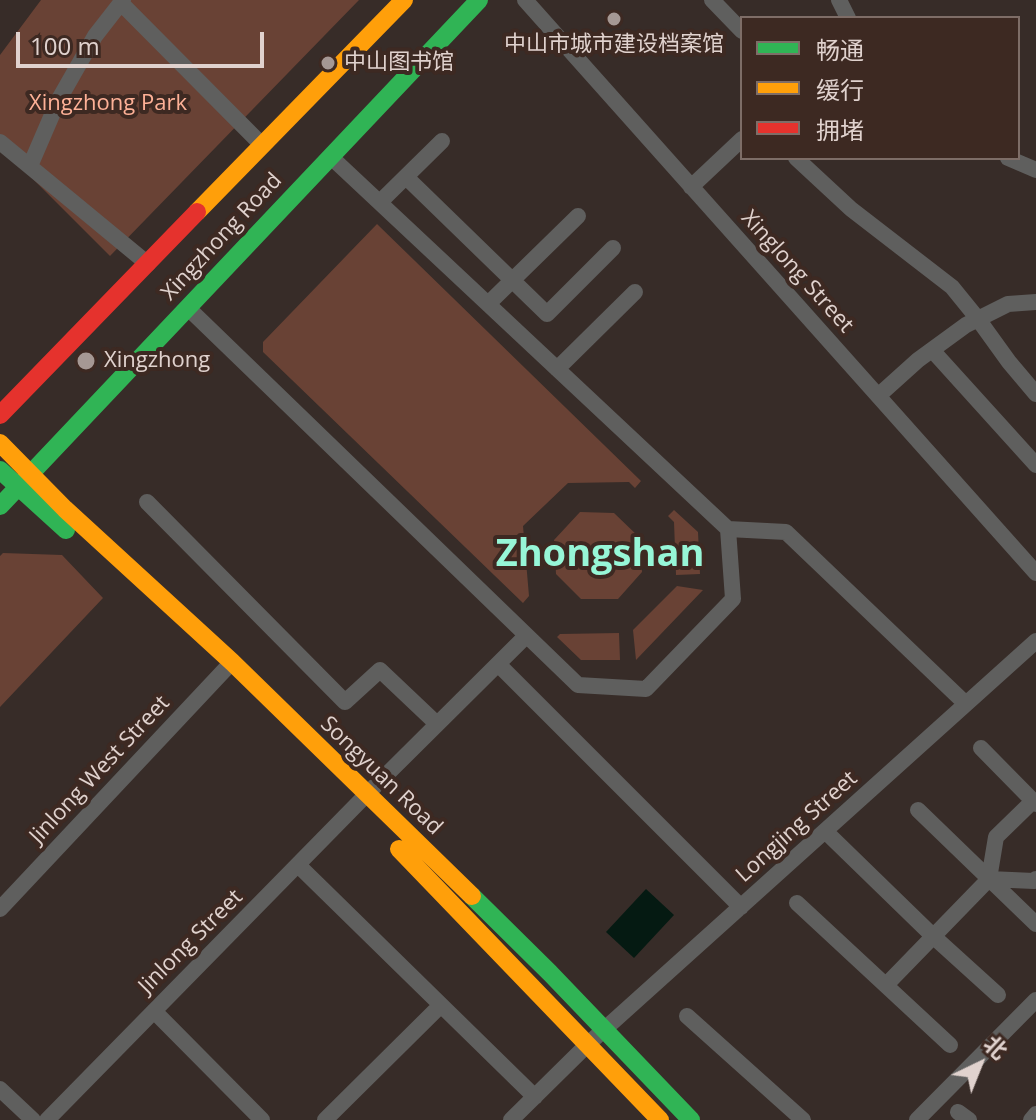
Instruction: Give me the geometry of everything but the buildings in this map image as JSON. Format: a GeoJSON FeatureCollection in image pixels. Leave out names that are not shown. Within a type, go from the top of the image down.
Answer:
{"type":"FeatureCollection","features":[{"type":"Feature","properties":{"kind":"street","name":"Xingzhong Road"},"geometry":{"type":"LineString","coordinates":[[0,415],[404,0]]}},
{"type":"Feature","properties":{"kind":"street","name":"Xingzhong Road"},"geometry":{"type":"LineString","coordinates":[[0,506],[479,0]]}},
{"type":"Feature","properties":{"kind":"street","name":"Xinglong Street"},"geometry":{"type":"LineString","coordinates":[[525,0],[1036,573]]}},
{"type":"Feature","properties":{"kind":"street"},"geometry":{"type":"LineString","coordinates":[[712,0],[740,29]]}},
{"type":"Feature","properties":{"kind":"street"},"geometry":{"type":"LineString","coordinates":[[30,166],[58,101],[95,36],[122,1],[262,145]]}},
{"type":"Feature","properties":{"kind":"street"},"geometry":{"type":"LineString","coordinates":[[380,202],[442,141]]}},
{"type":"Feature","properties":{"kind":"street"},"geometry":{"type":"LineString","coordinates":[[691,187],[740,141]]}},
{"type":"Feature","properties":{"kind":"street"},"geometry":{"type":"LineString","coordinates":[[0,142],[148,264]]}},
{"type":"Feature","properties":{"kind":"street"},"geometry":{"type":"LineString","coordinates":[[331,157],[728,529],[786,532],[966,704]]}},
{"type":"Feature","properties":{"kind":"street"},"geometry":{"type":"LineString","coordinates":[[798,160],[851,209],[952,287],[1036,394]]}},
{"type":"Feature","properties":{"kind":"street"},"geometry":{"type":"LineString","coordinates":[[1013,160],[1036,170]]}},
{"type":"Feature","properties":{"kind":"street"},"geometry":{"type":"LineString","coordinates":[[406,177],[547,314],[613,248]]}},
{"type":"Feature","properties":{"kind":"street"},"geometry":{"type":"LineString","coordinates":[[488,304],[578,216]]}},
{"type":"Feature","properties":{"kind":"street"},"geometry":{"type":"LineString","coordinates":[[557,369],[635,292]]}},
{"type":"Feature","properties":{"kind":"street"},"geometry":{"type":"LineString","coordinates":[[878,396],[966,325],[1008,304],[1036,302]]}},
{"type":"Feature","properties":{"kind":"street"},"geometry":{"type":"LineString","coordinates":[[188,308],[578,685],[646,689],[733,599],[728,529]]}},
{"type":"Feature","properties":{"kind":"street"},"geometry":{"type":"LineString","coordinates":[[932,350],[1036,465]]}},
{"type":"Feature","properties":{"kind":"street","name":"Songyuan Road"},"geometry":{"type":"LineString","coordinates":[[0,443],[361,800],[550,973],[691,1120]]}},
{"type":"Feature","properties":{"kind":"street","name":"Songyuan Road"},"geometry":{"type":"LineString","coordinates":[[0,470],[227,667]]}},
{"type":"Feature","properties":{"kind":"street"},"geometry":{"type":"LineString","coordinates":[[147,502],[345,702],[380,670],[437,724]]}},
{"type":"Feature","properties":{"kind":"street","name":"Jinlong Street"},"geometry":{"type":"LineString","coordinates":[[47,1120],[526,636]]}},
{"type":"Feature","properties":{"kind":"street","name":"Longjing Street"},"geometry":{"type":"LineString","coordinates":[[511,1120],[587,1045],[1036,641]]}},
{"type":"Feature","properties":{"kind":"street"},"geometry":{"type":"LineString","coordinates":[[498,664],[741,907]]}},
{"type":"Feature","properties":{"kind":"street","name":"Jinlong West Street"},"geometry":{"type":"LineString","coordinates":[[0,909],[227,667]]}},
{"type":"Feature","properties":{"kind":"street"},"geometry":{"type":"LineString","coordinates":[[886,985],[989,879],[996,837],[1034,802],[981,748]]}},
{"type":"Feature","properties":{"kind":"street","name":"Songyuan Road"},"geometry":{"type":"LineString","coordinates":[[361,800],[660,1120]]}},
{"type":"Feature","properties":{"kind":"street"},"geometry":{"type":"LineString","coordinates":[[918,810],[1036,924]]}},
{"type":"Feature","properties":{"kind":"street"},"geometry":{"type":"LineString","coordinates":[[825,831],[998,995]]}},
{"type":"Feature","properties":{"kind":"street"},"geometry":{"type":"LineString","coordinates":[[298,865],[535,1097]]}},
{"type":"Feature","properties":{"kind":"street"},"geometry":{"type":"LineString","coordinates":[[989,879],[1036,879]]}},
{"type":"Feature","properties":{"kind":"street"},"geometry":{"type":"LineString","coordinates":[[797,903],[950,1045]]}},
{"type":"Feature","properties":{"kind":"street"},"geometry":{"type":"LineString","coordinates":[[917,1120],[1036,1000]]}},
{"type":"Feature","properties":{"kind":"street"},"geometry":{"type":"LineString","coordinates":[[325,1120],[441,1005]]}},
{"type":"Feature","properties":{"kind":"street"},"geometry":{"type":"LineString","coordinates":[[154,1011],[262,1120]]}},
{"type":"Feature","properties":{"kind":"street"},"geometry":{"type":"LineString","coordinates":[[687,1016],[803,1120]]}},
{"type":"Feature","properties":{"kind":"street"},"geometry":{"type":"LineString","coordinates":[[0,1089],[33,1120]]}},
{"type":"Feature","properties":{"kind":"street"},"geometry":{"type":"LineString","coordinates":[[1031,1120],[1036,1114]]}},
{"type":"Feature","properties":{"kind":"green space","name":"Xingzhong Park"},"geometry":{"type":"Polygon","coordinates":[[[41,0],[359,0],[110,256],[0,146],[0,55],[41,0]]]}},
{"type":"Feature","properties":{"kind":"green space"},"geometry":{"type":"Polygon","coordinates":[[[377,224],[641,481],[635,488],[629,482],[568,483],[523,526],[529,596],[523,603],[263,352],[263,342],[377,224]]]}},
{"type":"Feature","properties":{"kind":"green space"},"geometry":{"type":"Polygon","coordinates":[[[674,510],[698,532],[700,574],[676,575],[674,522],[668,516],[674,510]]]}},
{"type":"Feature","properties":{"kind":"green space"},"geometry":{"type":"Polygon","coordinates":[[[580,512],[614,513],[640,538],[642,572],[618,599],[581,599],[556,574],[554,540],[580,512]]]}},
{"type":"Feature","properties":{"kind":"green space"},"geometry":{"type":"Polygon","coordinates":[[[3,553],[62,555],[103,598],[0,707],[0,556],[3,553]]]}},
{"type":"Feature","properties":{"kind":"green space"},"geometry":{"type":"Polygon","coordinates":[[[677,586],[703,590],[636,660],[633,630],[677,586]]]}},
{"type":"Feature","properties":{"kind":"green space"},"geometry":{"type":"Polygon","coordinates":[[[619,633],[620,660],[581,660],[557,637],[560,634],[619,633]]]}},
{"type":"Feature","properties":{"kind":"shaded area"},"geometry":{"type":"Polygon","coordinates":[[[646,889],[674,915],[634,958],[606,932],[646,889]]]}},
{"type":"Feature","properties":{"kind":"traffic: fast"},"geometry":{"type":"LineString","coordinates":[[0,506],[479,0]]}},
{"type":"Feature","properties":{"kind":"traffic: fast"},"geometry":{"type":"LineString","coordinates":[[0,470],[66,530]]}},
{"type":"Feature","properties":{"kind":"traffic: fast"},"geometry":{"type":"LineString","coordinates":[[472,896],[691,1120]]}},
{"type":"Feature","properties":{"kind":"traffic: slow"},"geometry":{"type":"LineString","coordinates":[[197,212],[404,0]]}},
{"type":"Feature","properties":{"kind":"traffic: slow"},"geometry":{"type":"LineString","coordinates":[[0,443],[65,509],[232,662],[472,896]]}},
{"type":"Feature","properties":{"kind":"traffic: slow"},"geometry":{"type":"LineString","coordinates":[[399,849],[660,1120]]}},
{"type":"Feature","properties":{"kind":"traffic: jam"},"geometry":{"type":"LineString","coordinates":[[0,415],[197,212]]}},
{"type":"Feature","properties":{"kind":"place","name":"中山市城市建设档案馆"},"geometry":{"type":"Point","coordinates":[614,19]}},
{"type":"Feature","properties":{"kind":"place","name":"中山图书馆"},"geometry":{"type":"Point","coordinates":[328,63]}},
{"type":"Feature","properties":{"kind":"place","name":"Xingzhong"},"geometry":{"type":"Point","coordinates":[86,361]}},
{"type":"Feature","properties":{"kind":"district","name":"Zhongshan"},"geometry":{"type":"Point","coordinates":[600,555]}}]}
